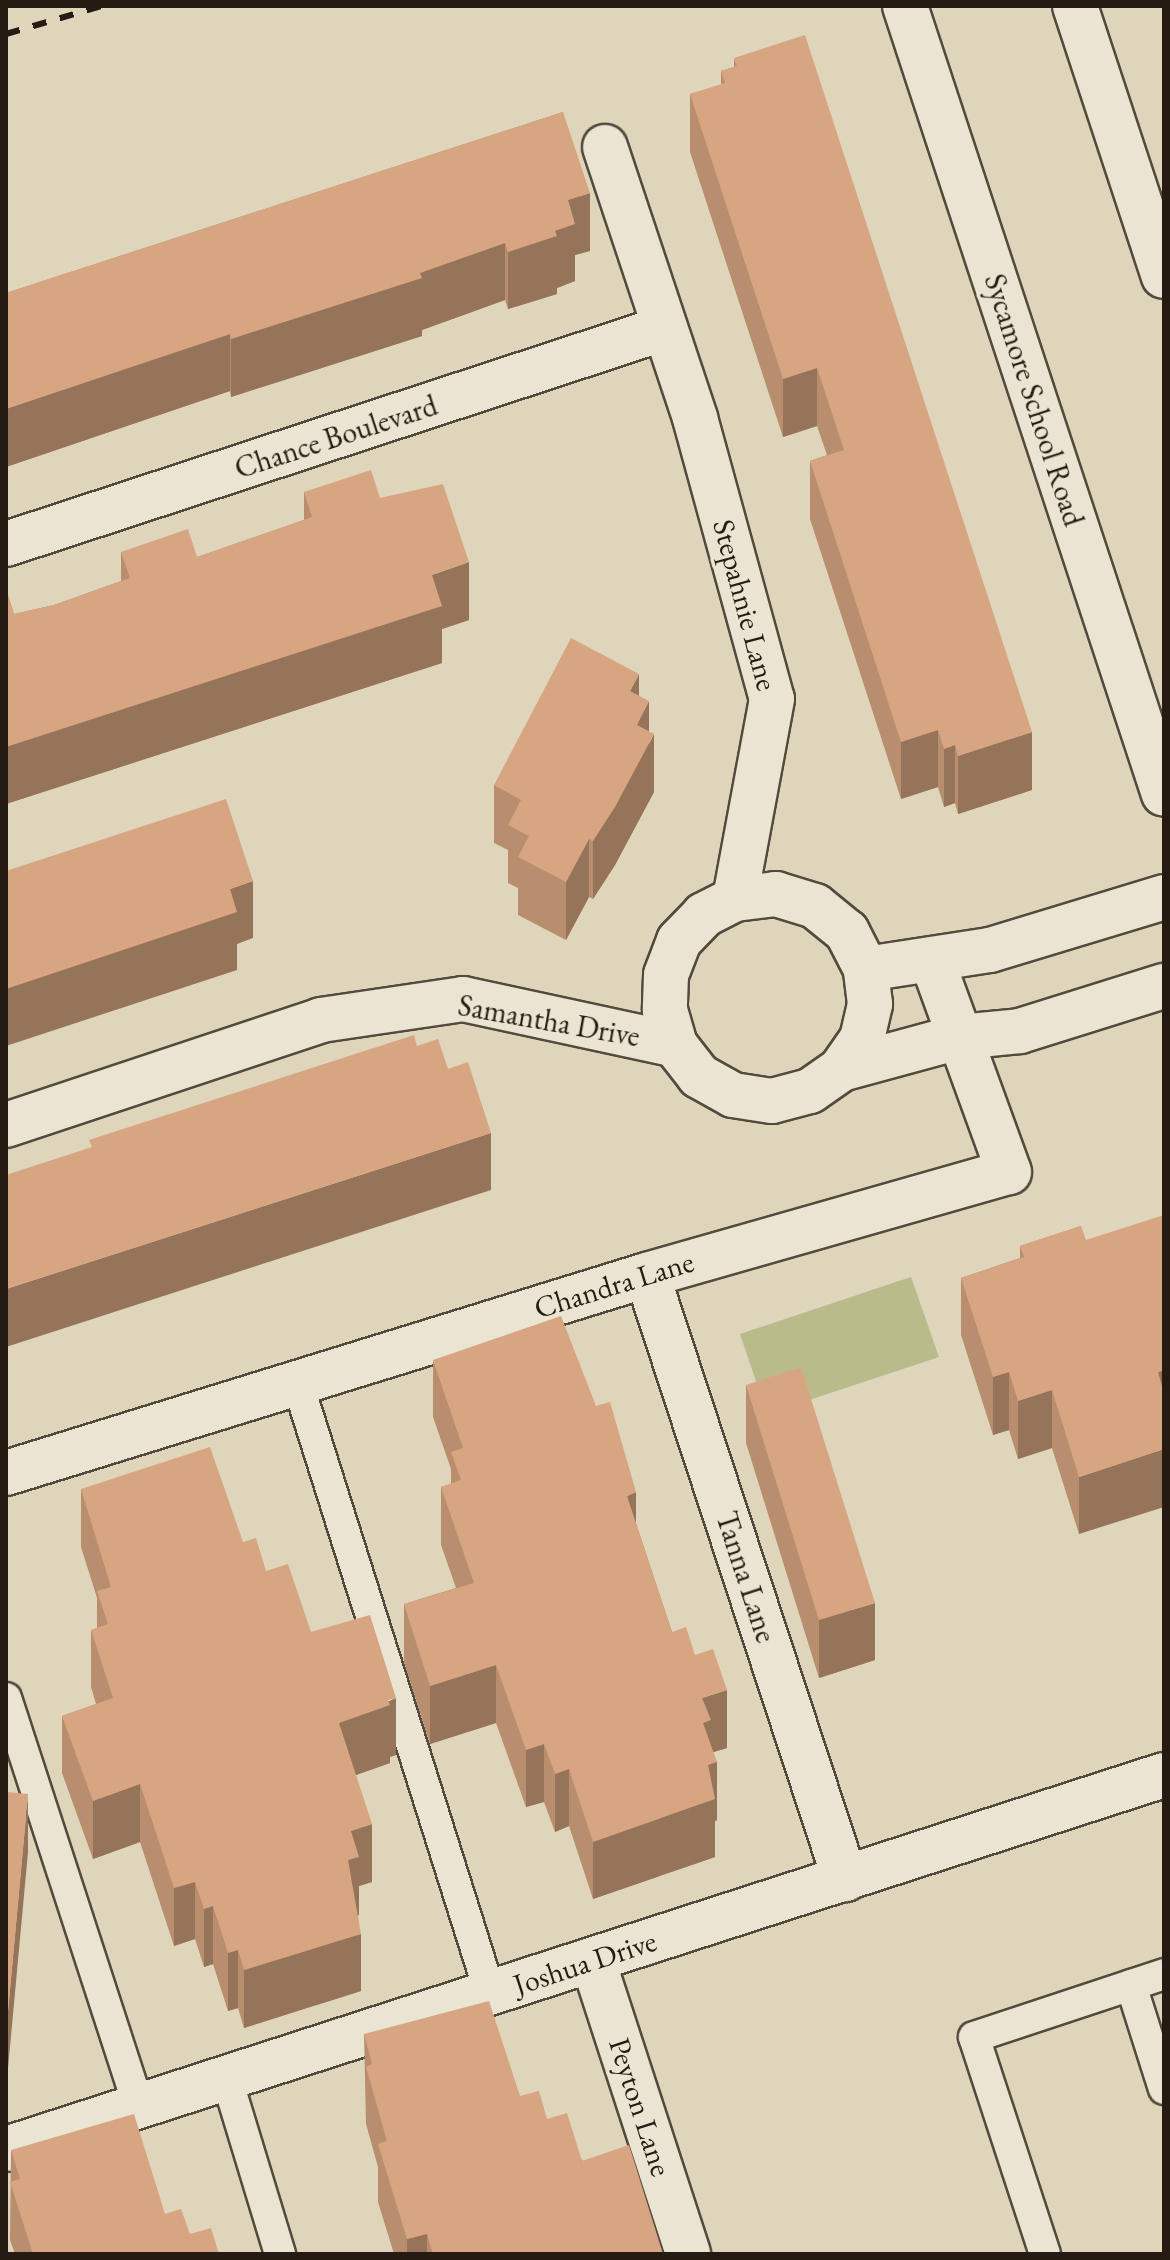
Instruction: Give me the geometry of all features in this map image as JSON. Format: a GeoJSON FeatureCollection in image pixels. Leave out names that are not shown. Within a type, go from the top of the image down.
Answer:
{"type":"FeatureCollection","features":[{"type":"Feature","properties":{"kind":"street","name":"Sycamore School Road"},"geometry":{"type":"LineString","coordinates":[[905,6],[1164,794]]}},
{"type":"Feature","properties":{"kind":"street"},"geometry":{"type":"LineString","coordinates":[[1075,6],[1164,276]]}},
{"type":"Feature","properties":{"kind":"street","name":"Stepahnie Lane"},"geometry":{"type":"LineString","coordinates":[[605,147],[695,418],[772,699],[735,899]]}},
{"type":"Feature","properties":{"kind":"street","name":"Chance Boulevard"},"geometry":{"type":"LineString","coordinates":[[6,544],[665,328]]}},
{"type":"Feature","properties":{"kind":"street","name":"Samantha Drive"},"geometry":{"type":"LineString","coordinates":[[6,1125],[321,1020],[463,999],[675,1045],[699,1076],[733,1095],[772,1101],[810,1091],[841,1069],[862,1039],[870,1004],[866,969],[847,932],[815,906],[776,894],[735,899]]}},
{"type":"Feature","properties":{"kind":"street"},"geometry":{"type":"LineString","coordinates":[[866,969],[990,950],[1164,897]]}},
{"type":"Feature","properties":{"kind":"street"},"geometry":{"type":"LineString","coordinates":[[675,1045],[665,1010],[666,975],[679,941],[704,915],[735,899]]}},
{"type":"Feature","properties":{"kind":"street","name":"Chandra Lane"},"geometry":{"type":"LineString","coordinates":[[6,1473],[647,1275],[1009,1172],[932,960]]}},
{"type":"Feature","properties":{"kind":"street","name":"Samantha Drive"},"geometry":{"type":"LineString","coordinates":[[841,1069],[959,1037],[1020,1031],[1164,986]]}},
{"type":"Feature","properties":{"kind":"street","name":"Tanna Lane"},"geometry":{"type":"LineString","coordinates":[[647,1275],[845,1879]]}},
{"type":"Feature","properties":{"kind":"street","name":"Joshua Drive"},"geometry":{"type":"LineString","coordinates":[[6,2149],[1164,1775]]}},
{"type":"Feature","properties":{"kind":"street","name":"Peyton Lane"},"geometry":{"type":"LineString","coordinates":[[593,1961],[688,2254]]}},
{"type":"Feature","properties":{"kind":"lane"},"geometry":{"type":"LineString","coordinates":[[297,1381],[490,1993]]}},
{"type":"Feature","properties":{"kind":"lane"},"geometry":{"type":"LineString","coordinates":[[6,1698],[138,2105]]}},
{"type":"Feature","properties":{"kind":"lane"},"geometry":{"type":"LineString","coordinates":[[1045,2254],[974,2037],[1164,1974]]}},
{"type":"Feature","properties":{"kind":"lane"},"geometry":{"type":"LineString","coordinates":[[1131,1985],[1164,2089]]}},
{"type":"Feature","properties":{"kind":"lane"},"geometry":{"type":"LineString","coordinates":[[226,2076],[280,2254]]}},
{"type":"Feature","properties":{"kind":"green space"},"geometry":{"type":"Polygon","coordinates":[[[911,1277],[939,1357],[767,1414],[740,1334],[911,1277]]]}},
{"type":"Feature","properties":{"kind":"building"},"geometry":{"type":"Polygon","coordinates":[[[805,35],[1032,732],[958,756],[955,745],[944,749],[938,730],[901,742],[810,461],[844,450],[817,368],[783,379],[690,94],[725,83],[721,71],[737,66],[734,58],[805,35]]]}},
{"type":"Feature","properties":{"kind":"building"},"geometry":{"type":"Polygon","coordinates":[[[563,112],[590,193],[568,200],[575,224],[555,231],[557,236],[508,252],[505,243],[420,273],[422,278],[231,339],[230,334],[6,409],[6,293],[563,112]]]}},
{"type":"Feature","properties":{"kind":"building"},"geometry":{"type":"Polygon","coordinates":[[[371,470],[380,498],[443,484],[469,562],[432,575],[442,606],[6,747],[6,589],[14,614],[54,605],[130,578],[121,552],[188,529],[197,557],[312,517],[304,492],[371,470]]]}},
{"type":"Feature","properties":{"kind":"building"},"geometry":{"type":"Polygon","coordinates":[[[571,638],[639,674],[630,691],[649,701],[637,725],[654,734],[615,807],[593,841],[589,839],[566,882],[518,857],[529,836],[508,825],[521,800],[494,785],[571,638]]]}},
{"type":"Feature","properties":{"kind":"building"},"geometry":{"type":"Polygon","coordinates":[[[226,799],[253,881],[230,889],[237,912],[6,989],[6,871],[226,799]]]}},
{"type":"Feature","properties":{"kind":"building"},"geometry":{"type":"Polygon","coordinates":[[[414,1035],[417,1046],[438,1039],[448,1069],[468,1062],[491,1133],[6,1289],[6,1175],[92,1147],[89,1140],[414,1035]]]}},
{"type":"Feature","properties":{"kind":"building"},"geometry":{"type":"Polygon","coordinates":[[[1164,1215],[1164,1370],[1158,1372],[1164,1393],[1164,1449],[1079,1477],[1052,1390],[1018,1401],[1009,1372],[993,1377],[961,1278],[1024,1257],[1020,1246],[1081,1226],[1086,1240],[1164,1215]]]}},
{"type":"Feature","properties":{"kind":"building"},"geometry":{"type":"Polygon","coordinates":[[[561,1316],[596,1406],[610,1402],[636,1492],[627,1496],[672,1632],[686,1627],[695,1655],[713,1649],[727,1690],[702,1698],[711,1720],[703,1723],[717,1762],[708,1765],[715,1799],[593,1842],[569,1769],[555,1774],[544,1744],[526,1750],[496,1665],[430,1686],[404,1604],[474,1583],[441,1487],[461,1480],[451,1452],[463,1448],[433,1360],[561,1316]]]}},
{"type":"Feature","properties":{"kind":"building"},"geometry":{"type":"Polygon","coordinates":[[[801,1367],[875,1603],[819,1620],[746,1385],[801,1367]]]}},
{"type":"Feature","properties":{"kind":"building"},"geometry":{"type":"Polygon","coordinates":[[[210,1447],[243,1542],[256,1538],[266,1571],[288,1564],[311,1632],[370,1615],[396,1698],[388,1700],[390,1705],[339,1723],[372,1824],[351,1831],[359,1857],[348,1860],[361,1934],[244,1970],[238,1950],[228,1953],[213,1906],[204,1909],[195,1882],[174,1888],[140,1784],[93,1801],[62,1716],[113,1698],[91,1630],[108,1624],[97,1591],[111,1587],[81,1489],[210,1447]]]}},
{"type":"Feature","properties":{"kind":"building"},"geometry":{"type":"Polygon","coordinates":[[[6,1792],[28,1794],[6,2033],[6,1792]]]}},
{"type":"Feature","properties":{"kind":"building"},"geometry":{"type":"Polygon","coordinates":[[[489,2001],[520,2096],[539,2091],[547,2119],[567,2113],[582,2161],[629,2145],[663,2254],[433,2254],[427,2234],[407,2239],[378,2144],[387,2141],[366,2067],[372,2064],[364,2034],[489,2001]]]}},
{"type":"Feature","properties":{"kind":"building"},"geometry":{"type":"Polygon","coordinates":[[[134,2114],[165,2214],[181,2209],[190,2234],[211,2228],[219,2254],[33,2254],[10,2182],[20,2179],[11,2150],[134,2114]]]}},
{"type":"Feature","properties":{"kind":"railway"},"geometry":{"type":"LineString","coordinates":[[6,34],[102,6]]}}]}
